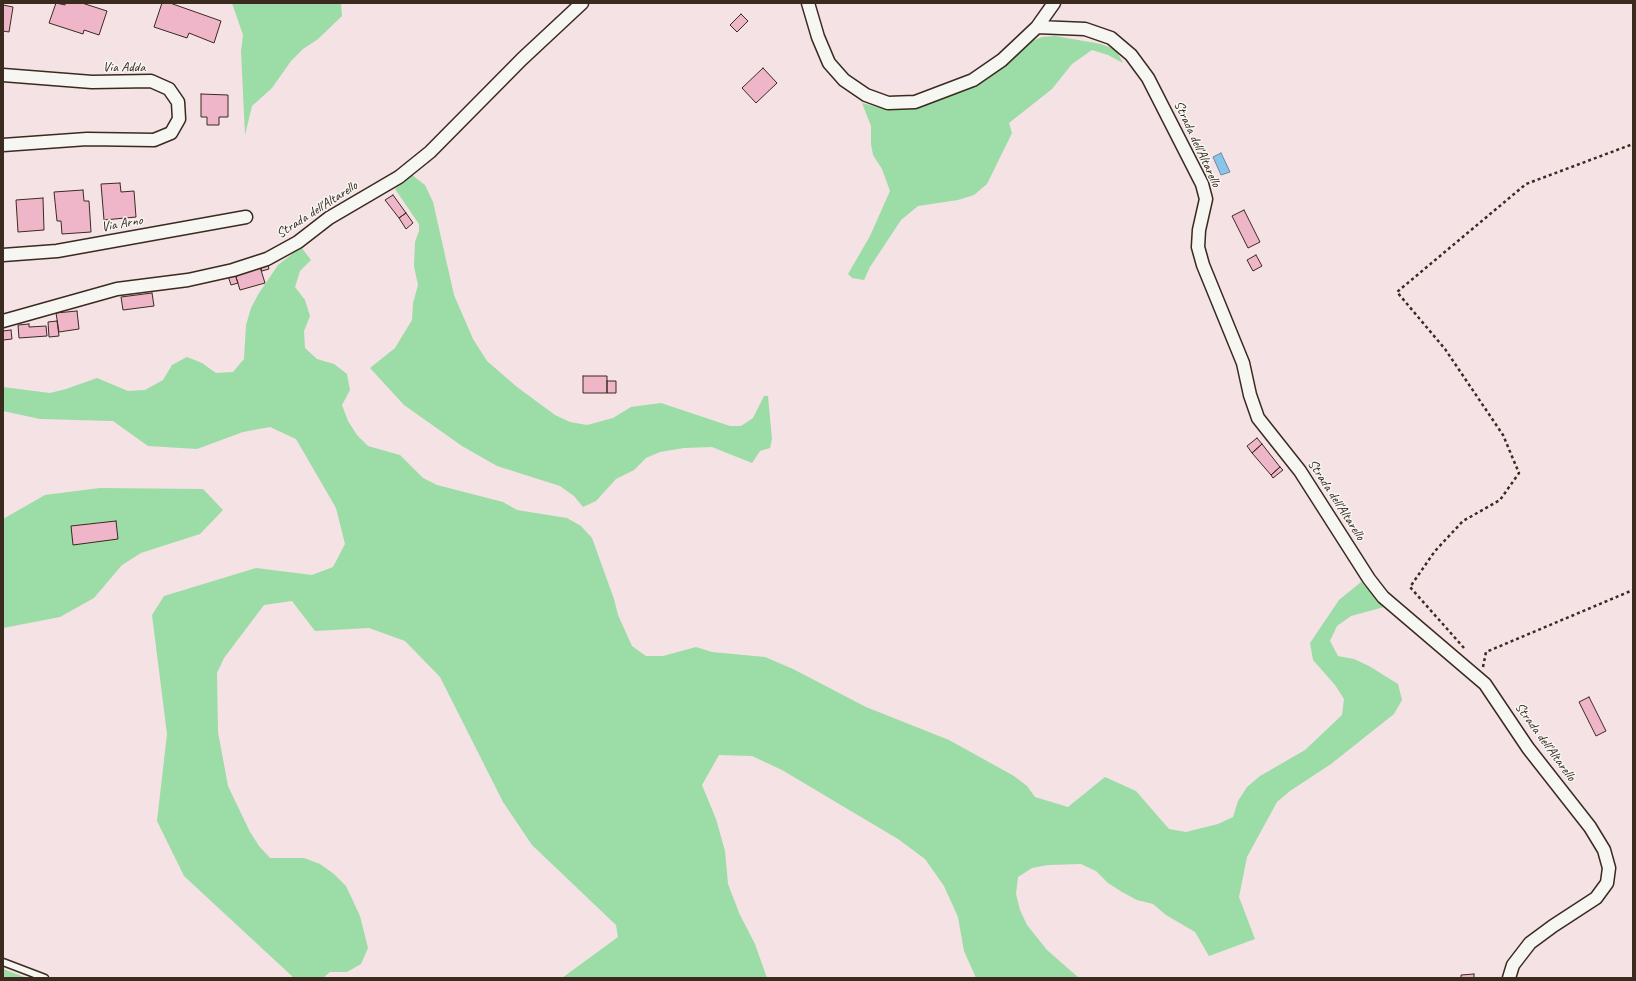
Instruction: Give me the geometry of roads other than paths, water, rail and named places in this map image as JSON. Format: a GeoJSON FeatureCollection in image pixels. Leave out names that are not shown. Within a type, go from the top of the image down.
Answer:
{"type":"FeatureCollection","features":[{"type":"Feature","properties":{"kind":"street","name":"Strada dell'Altarello"},"geometry":{"type":"LineString","coordinates":[[3,321],[117,289],[188,280],[233,270],[267,259],[298,242],[329,218],[399,177],[430,152],[522,59],[582,3]]}},
{"type":"Feature","properties":{"kind":"street"},"geometry":{"type":"LineString","coordinates":[[808,3],[818,37],[829,63],[844,80],[866,95],[888,103],[915,102],[973,80],[1002,60],[1037,27],[1054,3]]}},
{"type":"Feature","properties":{"kind":"street","name":"Strada dell'Altarello"},"geometry":{"type":"LineString","coordinates":[[1037,27],[1085,29],[1110,38],[1131,55],[1148,78],[1202,184],[1206,199],[1199,230],[1198,247],[1201,259],[1243,363],[1250,395],[1258,418],[1300,471],[1369,579],[1383,597],[1485,684],[1528,748],[1590,827],[1604,850],[1609,868],[1607,883],[1596,898],[1530,943],[1513,965],[1509,978]]}},
{"type":"Feature","properties":{"kind":"street","name":"Via Adda"},"geometry":{"type":"LineString","coordinates":[[3,75],[92,82],[151,81],[168,89],[178,102],[179,119],[171,133],[154,140],[87,138],[3,145]]}},
{"type":"Feature","properties":{"kind":"street","name":"Via Arno"},"geometry":{"type":"LineString","coordinates":[[3,255],[57,251],[246,217]]}},
{"type":"Feature","properties":{"kind":"lane"},"geometry":{"type":"LineString","coordinates":[[3,962],[45,978]]}},
{"type":"Feature","properties":{"kind":"water"},"geometry":{"type":"Polygon","coordinates":[[[1221,153],[1230,172],[1221,175],[1213,157],[1221,153]]]}}]}
